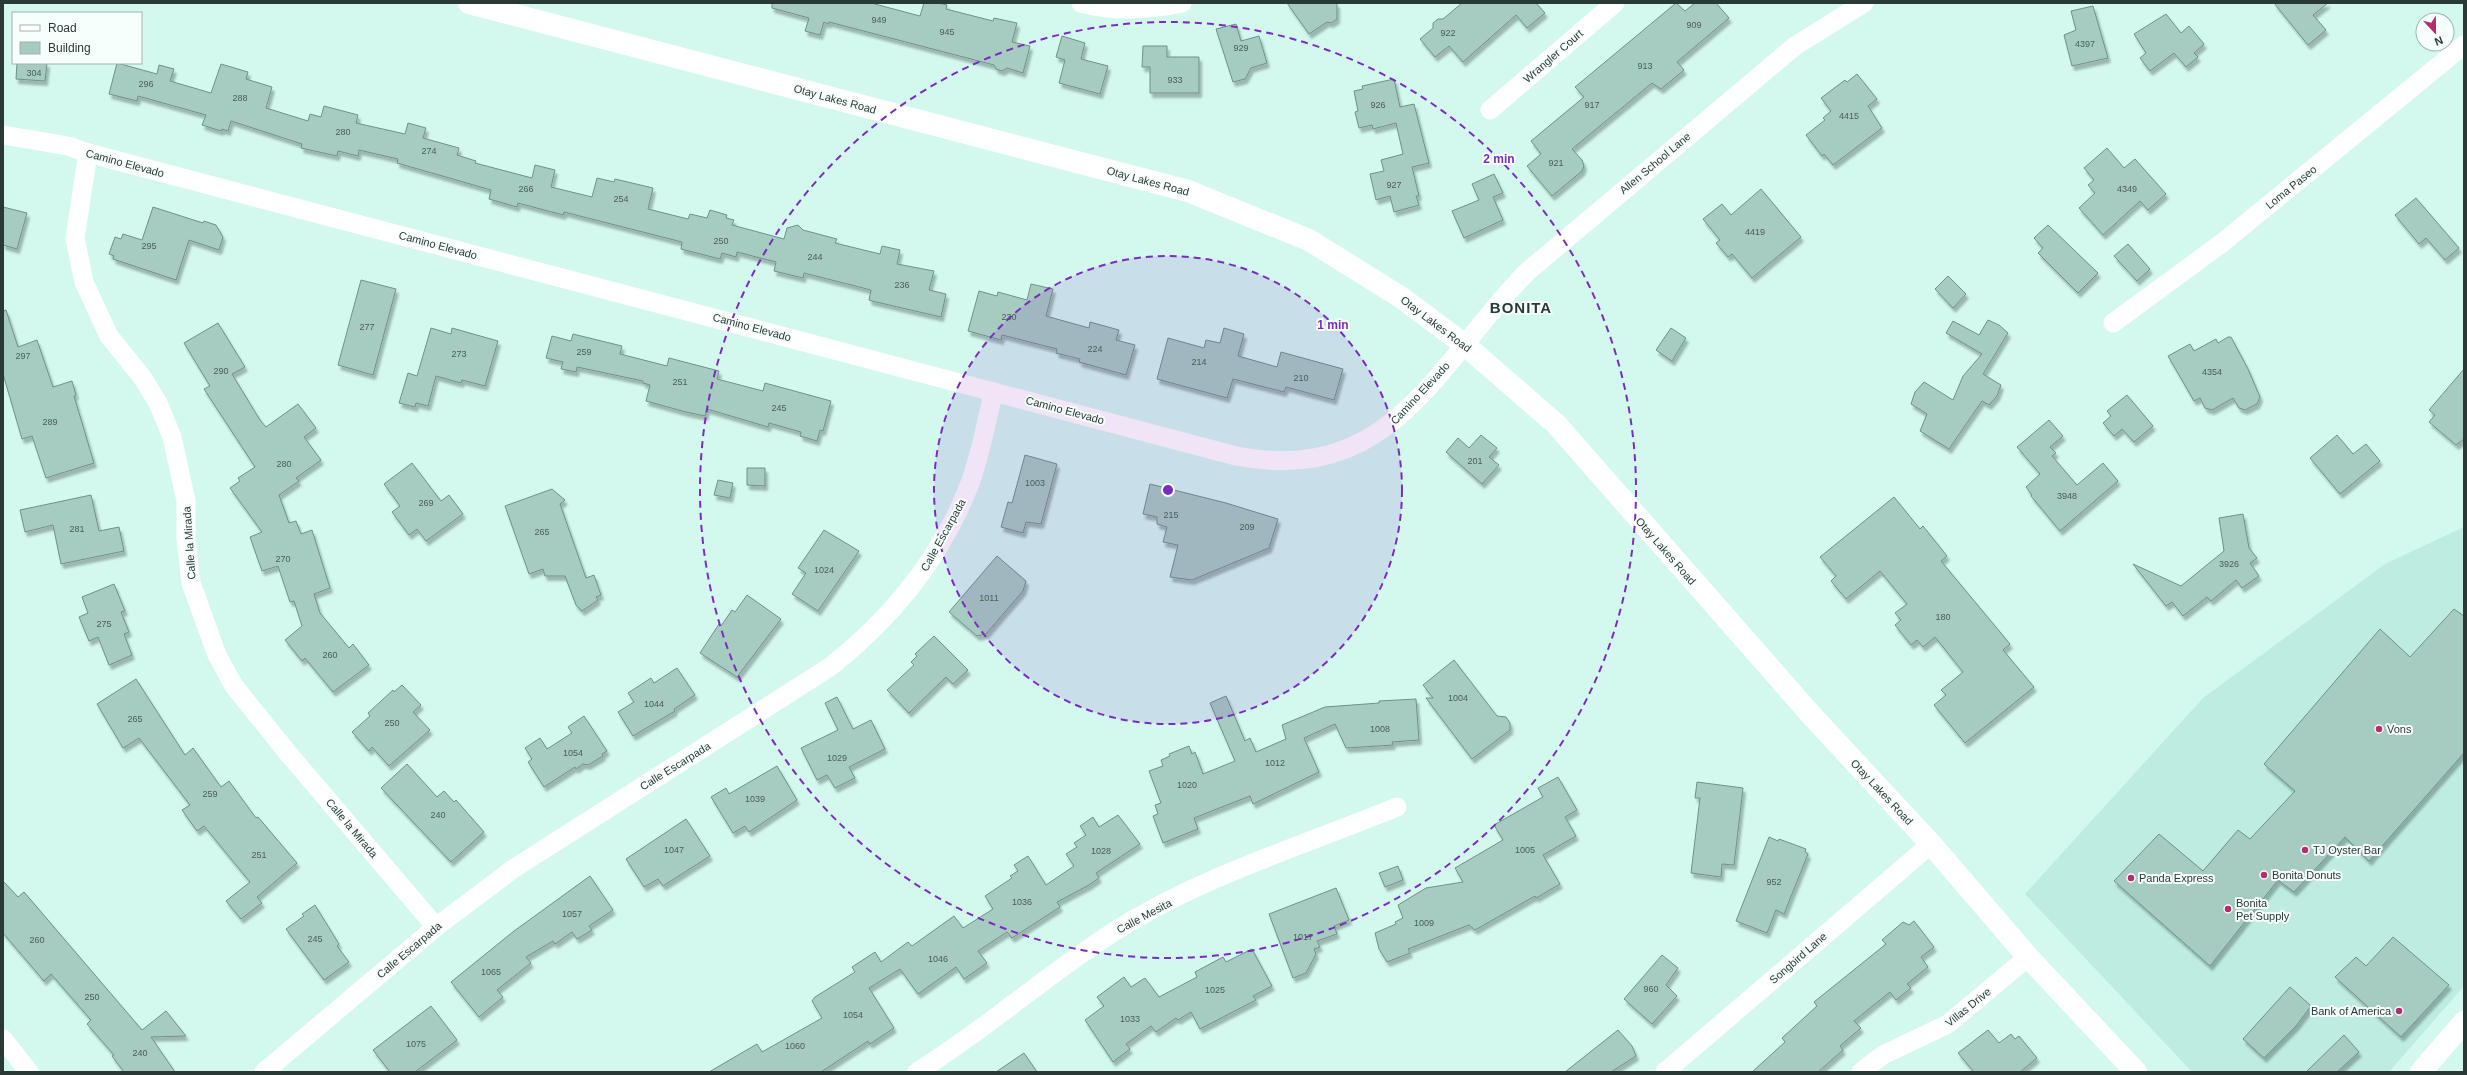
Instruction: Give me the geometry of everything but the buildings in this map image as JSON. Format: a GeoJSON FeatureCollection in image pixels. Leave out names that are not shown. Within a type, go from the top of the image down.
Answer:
{"type":"FeatureCollection","features":[{"type":"Feature","properties":{"kind":"main road","name":"Otay Lakes Road"},"geometry":{"type":"LineString","coordinates":[[469,3],[1188,191],[1309,240],[1402,298],[1465,345],[1556,424],[1756,653],[1931,844],[2028,957],[2136,1072]]}},
{"type":"Feature","properties":{"kind":"main road"},"geometry":{"type":"LineString","coordinates":[[2421,1072],[2464,1022]]}},
{"type":"Feature","properties":{"kind":"street"},"geometry":{"type":"LineString","coordinates":[[1081,3],[1116,9],[1139,9],[1182,3]]}},
{"type":"Feature","properties":{"kind":"street","name":"Wrangler Court"},"geometry":{"type":"LineString","coordinates":[[1490,110],[1615,3]]}},
{"type":"Feature","properties":{"kind":"street","name":"Allen School Lane"},"geometry":{"type":"LineString","coordinates":[[1465,345],[1498,301],[1532,267],[1795,46],[1864,3]]}},
{"type":"Feature","properties":{"kind":"street","name":"Loma Paseo"},"geometry":{"type":"LineString","coordinates":[[2113,323],[2222,243],[2464,45]]}},
{"type":"Feature","properties":{"kind":"street","name":"Camino Elevado"},"geometry":{"type":"LineString","coordinates":[[3,135],[68,146],[88,153],[1236,456],[1276,462],[1296,461],[1336,453],[1371,438],[1402,416],[1465,345]]}},
{"type":"Feature","properties":{"kind":"street","name":"Calle la Mirada"},"geometry":{"type":"LineString","coordinates":[[88,153],[75,238],[84,282],[109,336],[142,377],[158,403],[172,437],[186,501],[186,538],[191,583],[217,655],[234,686],[287,752],[436,927]]}},
{"type":"Feature","properties":{"kind":"street","name":"Calle Escarpada"},"geometry":{"type":"LineString","coordinates":[[264,1072],[436,927],[513,869],[830,667],[860,644],[897,605],[918,578],[953,520],[970,482],[994,392]]}},
{"type":"Feature","properties":{"kind":"street","name":"Calle Mesita"},"geometry":{"type":"LineString","coordinates":[[917,1072],[957,1046],[1112,933],[1146,914],[1216,878],[1398,807]]}},
{"type":"Feature","properties":{"kind":"street","name":"Songbird Lane"},"geometry":{"type":"LineString","coordinates":[[1665,1072],[1931,844]]}},
{"type":"Feature","properties":{"kind":"street","name":"Villas Drive"},"geometry":{"type":"LineString","coordinates":[[1861,1072],[1883,1055],[1948,1024],[2028,957]]}},
{"type":"Feature","properties":{"kind":"street"},"geometry":{"type":"LineString","coordinates":[[3,1039],[29,1072]]}},
{"type":"Feature","properties":{"kind":"shaded area"},"geometry":{"type":"Polygon","coordinates":[[[2464,527],[2464,986],[2389,1072],[2192,1072],[2025,894],[2203,698],[2385,564],[2464,527]]]}},
{"type":"Feature","properties":{"kind":"place","name":"Vons"},"geometry":{"type":"Point","coordinates":[2379,729]}},
{"type":"Feature","properties":{"kind":"place","name":"TJ Oyster Bar"},"geometry":{"type":"Point","coordinates":[2305,850]}},
{"type":"Feature","properties":{"kind":"place","name":"Bonita Donuts"},"geometry":{"type":"Point","coordinates":[2264,875]}},
{"type":"Feature","properties":{"kind":"place","name":"Panda Express"},"geometry":{"type":"Point","coordinates":[2131,878]}},
{"type":"Feature","properties":{"kind":"place","name":"Bonita Pet Supply"},"geometry":{"type":"Point","coordinates":[2228,909]}},
{"type":"Feature","properties":{"kind":"place","name":"Bank of America"},"geometry":{"type":"Point","coordinates":[2399,1011]}},
{"type":"Feature","properties":{"kind":"district","name":"BONITA"},"geometry":{"type":"Point","coordinates":[1521,307]}}]}
